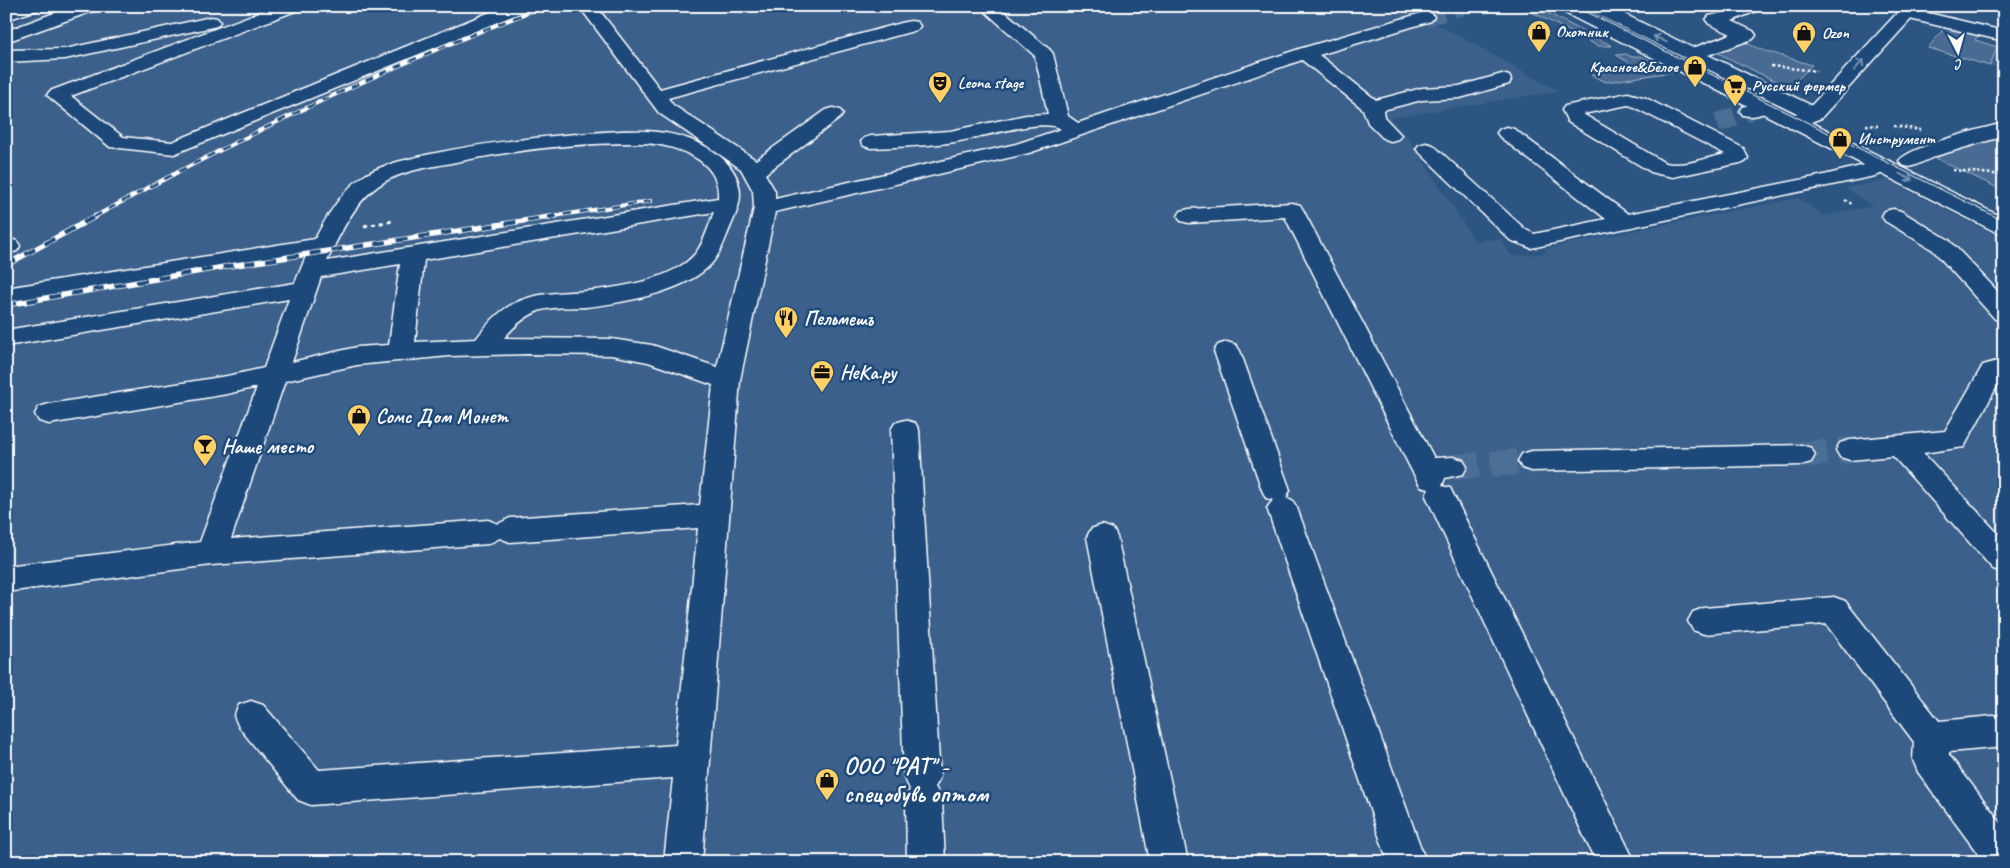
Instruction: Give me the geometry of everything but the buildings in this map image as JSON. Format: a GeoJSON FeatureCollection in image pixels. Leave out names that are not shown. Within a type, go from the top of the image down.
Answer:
{"type":"FeatureCollection","features":[{"type":"Feature","properties":{"kind":"main road"},"geometry":{"type":"LineString","coordinates":[[6,15],[31,6]]}},
{"type":"Feature","properties":{"kind":"main road"},"geometry":{"type":"LineString","coordinates":[[6,37],[90,6]]}},
{"type":"Feature","properties":{"kind":"main road"},"geometry":{"type":"LineString","coordinates":[[292,6],[57,95],[117,143],[174,148],[522,6]]}},
{"type":"Feature","properties":{"kind":"main road"},"geometry":{"type":"LineString","coordinates":[[587,6],[655,96],[673,115],[737,156],[754,172],[764,191],[765,208],[726,380],[683,862]]}},
{"type":"Feature","properties":{"kind":"main road"},"geometry":{"type":"LineString","coordinates":[[987,6],[1044,54],[1059,119]]}},
{"type":"Feature","properties":{"kind":"main road"},"geometry":{"type":"LineString","coordinates":[[1565,6],[1757,108],[1804,117],[1909,161],[2004,208]]}},
{"type":"Feature","properties":{"kind":"main road"},"geometry":{"type":"LineString","coordinates":[[1594,6],[1692,54],[1804,117],[1885,166],[2004,227]]}},
{"type":"Feature","properties":{"kind":"main road"},"geometry":{"type":"LineString","coordinates":[[1692,54],[1747,35],[1715,20],[1732,16],[1752,6]]}},
{"type":"Feature","properties":{"kind":"main road"},"geometry":{"type":"LineString","coordinates":[[1804,117],[1908,9],[1983,23],[2004,36]]}},
{"type":"Feature","properties":{"kind":"main road"},"geometry":{"type":"LineString","coordinates":[[765,208],[1022,150],[1304,53],[1425,17]]}},
{"type":"Feature","properties":{"kind":"main road"},"geometry":{"type":"LineString","coordinates":[[6,56],[65,54],[211,22]]}},
{"type":"Feature","properties":{"kind":"main road"},"geometry":{"type":"LineString","coordinates":[[655,96],[910,26]]}},
{"type":"Feature","properties":{"kind":"main road"},"geometry":{"type":"LineString","coordinates":[[1304,53],[1372,107],[1375,119],[1391,135]]}},
{"type":"Feature","properties":{"kind":"main road"},"geometry":{"type":"LineString","coordinates":[[1372,107],[1422,94],[1460,92],[1502,80]]}},
{"type":"Feature","properties":{"kind":"main road"},"geometry":{"type":"LineString","coordinates":[[1697,131],[1736,152],[1738,158],[1673,172],[1658,168],[1575,118],[1572,110],[1628,99],[1639,102],[1697,131],[1717,124]]}},
{"type":"Feature","properties":{"kind":"main road"},"geometry":{"type":"LineString","coordinates":[[754,172],[833,114]]}},
{"type":"Feature","properties":{"kind":"main road"},"geometry":{"type":"LineString","coordinates":[[871,142],[950,137],[1026,121],[1059,119],[1076,131]]}},
{"type":"Feature","properties":{"kind":"main road"},"geometry":{"type":"LineString","coordinates":[[1909,161],[1929,152],[2004,129]]}},
{"type":"Feature","properties":{"kind":"main road"},"geometry":{"type":"LineString","coordinates":[[1507,133],[1624,222]]}},
{"type":"Feature","properties":{"kind":"main road"},"geometry":{"type":"LineString","coordinates":[[211,553],[308,280],[323,246],[355,193],[363,186],[383,174],[459,155],[524,145],[635,137],[675,141],[693,148],[713,160],[725,175],[730,190],[729,203],[704,258],[690,270],[646,288],[616,295],[560,300],[527,307],[502,323],[484,347]]}},
{"type":"Feature","properties":{"kind":"main road"},"geometry":{"type":"LineString","coordinates":[[1426,149],[1518,235],[1531,241],[1820,182],[1885,166]]}},
{"type":"Feature","properties":{"kind":"main road"},"geometry":{"type":"LineString","coordinates":[[6,338],[308,280],[413,254],[729,203]]}},
{"type":"Feature","properties":{"kind":"main road"},"geometry":{"type":"LineString","coordinates":[[1189,216],[1292,210],[1437,478],[1616,862]]}},
{"type":"Feature","properties":{"kind":"main road"},"geometry":{"type":"LineString","coordinates":[[1893,216],[1941,245],[2004,313]]}},
{"type":"Feature","properties":{"kind":"main road"},"geometry":{"type":"LineString","coordinates":[[6,296],[323,246]]}},
{"type":"Feature","properties":{"kind":"main road"},"geometry":{"type":"LineString","coordinates":[[401,352],[413,254]]}},
{"type":"Feature","properties":{"kind":"main road"},"geometry":{"type":"LineString","coordinates":[[49,414],[227,385],[357,356],[484,347],[611,347],[652,354],[726,380]]}},
{"type":"Feature","properties":{"kind":"main road"},"geometry":{"type":"LineString","coordinates":[[1227,351],[1408,862]]}},
{"type":"Feature","properties":{"kind":"main road"},"geometry":{"type":"LineString","coordinates":[[1850,450],[1954,440],[1992,371],[2004,368]]}},
{"type":"Feature","properties":{"kind":"main road"},"geometry":{"type":"LineString","coordinates":[[904,430],[926,862]]}},
{"type":"Feature","properties":{"kind":"main road"},"geometry":{"type":"LineString","coordinates":[[1899,445],[2004,560]]}},
{"type":"Feature","properties":{"kind":"main road"},"geometry":{"type":"LineString","coordinates":[[1532,461],[1801,454]]}},
{"type":"Feature","properties":{"kind":"main road"},"geometry":{"type":"LineString","coordinates":[[6,579],[211,553],[714,515]]}},
{"type":"Feature","properties":{"kind":"main road"},"geometry":{"type":"LineString","coordinates":[[1102,537],[1169,862]]}},
{"type":"Feature","properties":{"kind":"main road"},"geometry":{"type":"LineString","coordinates":[[1704,621],[1834,610],[1931,738],[1930,760],[2004,858]]}},
{"type":"Feature","properties":{"kind":"main road"},"geometry":{"type":"LineString","coordinates":[[251,716],[312,788],[692,760]]}},
{"type":"Feature","properties":{"kind":"main road"},"geometry":{"type":"LineString","coordinates":[[1931,738],[2004,731]]}},
{"type":"Feature","properties":{"kind":"path"},"geometry":{"type":"LineString","coordinates":[[1866,124],[1878,126]]}},
{"type":"Feature","properties":{"kind":"path"},"geometry":{"type":"LineString","coordinates":[[1953,170],[2004,174]]}},
{"type":"Feature","properties":{"kind":"shaded area"},"geometry":{"type":"Polygon","coordinates":[[[62,6],[1405,6],[1558,91],[1390,118],[1409,139],[1475,241],[1501,239],[1512,256],[1543,254],[1547,248],[1798,198],[1824,216],[1872,206],[1846,188],[1887,180],[2004,239],[2004,862],[6,862],[6,25],[62,6]]]}},
{"type":"Feature","properties":{"kind":"shaded area"},"geometry":{"type":"Polygon","coordinates":[[[1520,6],[1534,6],[1612,46],[1598,46],[1520,6]]]}},
{"type":"Feature","properties":{"kind":"shaded area"},"geometry":{"type":"Polygon","coordinates":[[[1947,25],[2004,39],[2004,42],[1978,35],[1975,40],[1997,47],[1990,66],[1928,48],[1947,25]]]}},
{"type":"Feature","properties":{"kind":"shaded area"},"geometry":{"type":"Polygon","coordinates":[[[1999,41],[2004,42],[2004,69],[1990,66],[1999,41]]]}},
{"type":"Feature","properties":{"kind":"shaded area"},"geometry":{"type":"Polygon","coordinates":[[[1745,42],[1759,49],[1812,65],[1789,88],[1716,52],[1745,42]]]}},
{"type":"Feature","properties":{"kind":"shaded area"},"geometry":{"type":"Polygon","coordinates":[[[1626,54],[1632,57],[1640,56],[1673,72],[1606,82],[1591,75],[1637,67],[1616,55],[1626,54]]]}},
{"type":"Feature","properties":{"kind":"shaded area"},"geometry":{"type":"Polygon","coordinates":[[[2004,136],[2004,191],[1933,157],[1937,156],[2004,136]]]}},
{"type":"Feature","properties":{"kind":"tunnel"},"geometry":{"type":"LineString","coordinates":[[1425,17],[1462,6]]}},
{"type":"Feature","properties":{"kind":"tunnel"},"geometry":{"type":"LineString","coordinates":[[1717,123],[1750,111]]}},
{"type":"Feature","properties":{"kind":"tunnel"},"geometry":{"type":"LineString","coordinates":[[1801,455],[1850,450]]}},
{"type":"Feature","properties":{"kind":"tunnel"},"geometry":{"type":"LineString","coordinates":[[1453,467],[1532,461]]}},
{"type":"Feature","properties":{"kind":"tram line"},"geometry":{"type":"LineString","coordinates":[[1575,6],[2004,221]]}},
{"type":"Feature","properties":{"kind":"railway"},"geometry":{"type":"LineString","coordinates":[[94,217],[204,159],[316,104],[430,53],[545,6]]}},
{"type":"Feature","properties":{"kind":"railway"},"geometry":{"type":"LineString","coordinates":[[548,217],[651,201]]}},
{"type":"Feature","properties":{"kind":"railway"},"geometry":{"type":"LineString","coordinates":[[6,265],[96,216]]}},
{"type":"Feature","properties":{"kind":"railway"},"geometry":{"type":"LineString","coordinates":[[6,305],[230,266],[556,216]]}},
{"type":"Feature","properties":{"kind":"place","name":"Охотник"},"geometry":{"type":"Point","coordinates":[1539,53]}},
{"type":"Feature","properties":{"kind":"place","name":"Ozon"},"geometry":{"type":"Point","coordinates":[1804,54]}},
{"type":"Feature","properties":{"kind":"place","name":"Красное&Белое"},"geometry":{"type":"Point","coordinates":[1695,88]}},
{"type":"Feature","properties":{"kind":"place","name":"Leona stage"},"geometry":{"type":"Point","coordinates":[940,104]}},
{"type":"Feature","properties":{"kind":"place","name":"Русский фермер"},"geometry":{"type":"Point","coordinates":[1735,107]}},
{"type":"Feature","properties":{"kind":"place","name":"Инструмент"},"geometry":{"type":"Point","coordinates":[1840,160]}},
{"type":"Feature","properties":{"kind":"place","name":"Пельмешъ"},"geometry":{"type":"Point","coordinates":[786,339]}},
{"type":"Feature","properties":{"kind":"place","name":"НеКа.ру"},"geometry":{"type":"Point","coordinates":[822,393]}},
{"type":"Feature","properties":{"kind":"place","name":"Сомс Дом Монет"},"geometry":{"type":"Point","coordinates":[359,437]}},
{"type":"Feature","properties":{"kind":"place","name":"Наше место"},"geometry":{"type":"Point","coordinates":[205,467]}},
{"type":"Feature","properties":{"kind":"place","name":"ООО \"РАТ\" - спецобувь оптом"},"geometry":{"type":"Point","coordinates":[827,801]}}]}
